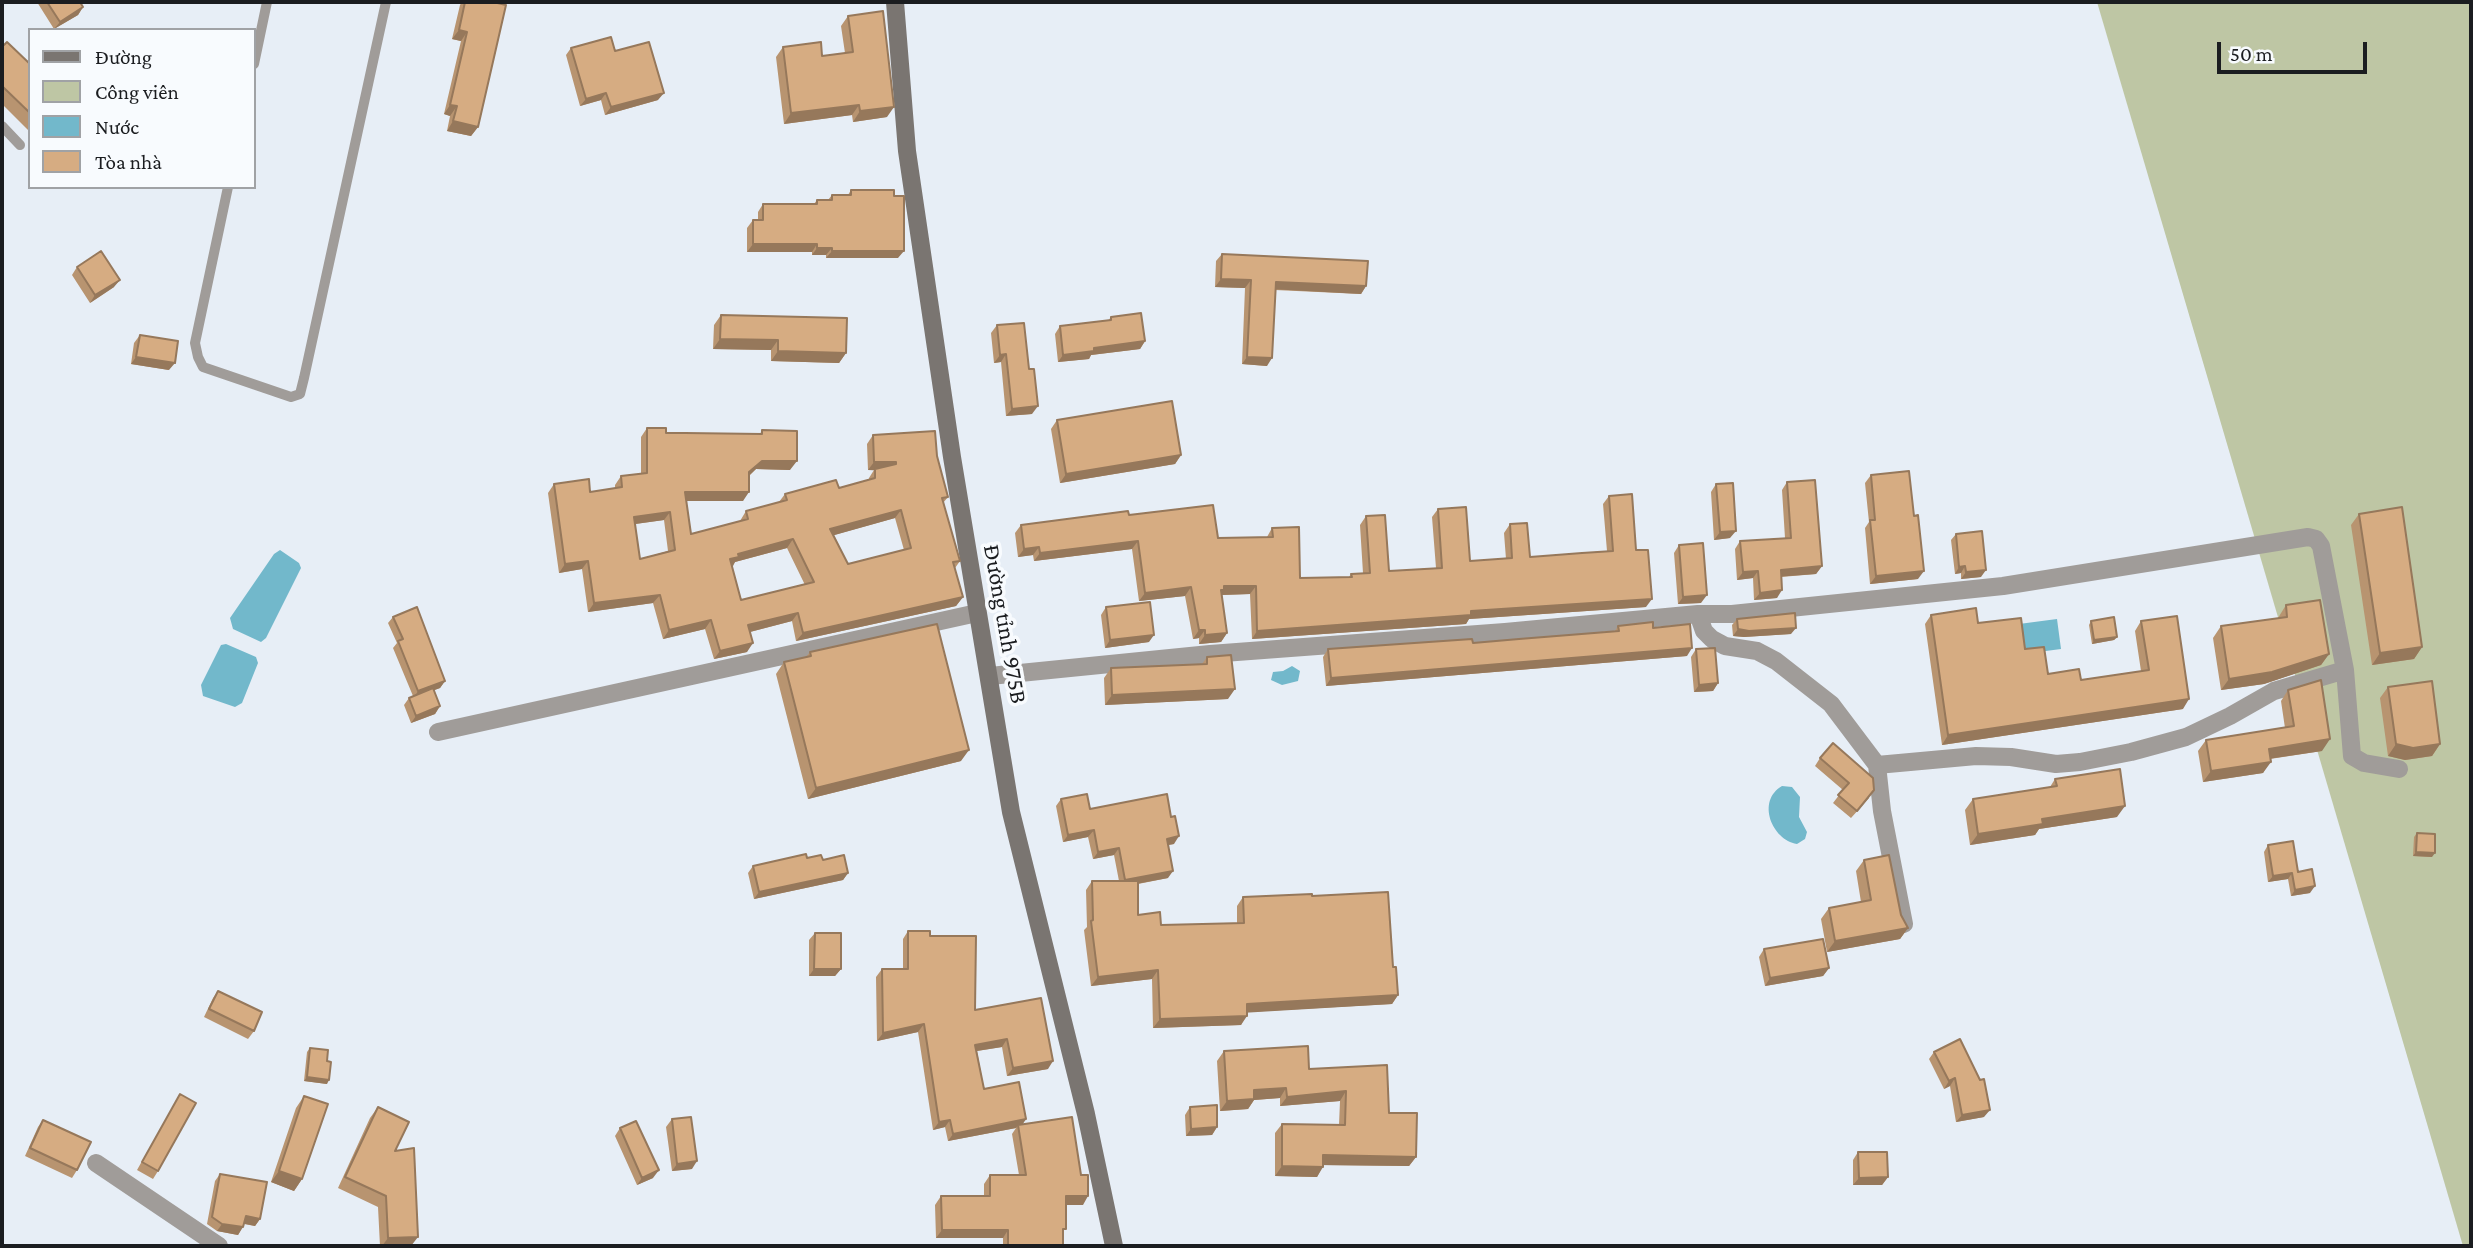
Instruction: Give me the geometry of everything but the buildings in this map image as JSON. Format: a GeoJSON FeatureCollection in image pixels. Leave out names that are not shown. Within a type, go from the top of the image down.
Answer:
{"type":"FeatureCollection","features":[{"type":"Feature","properties":{"kind":"main road","name":"Đường tỉnh 975B"},"geometry":{"type":"LineString","coordinates":[[895,2],[907,151],[950,444],[1011,812],[1083,1101],[1114,1246]]}},
{"type":"Feature","properties":{"kind":"street"},"geometry":{"type":"LineString","coordinates":[[990,676],[1210,654],[1505,632],[1698,614],[1732,614],[2003,586],[2308,537],[2316,539],[2322,546],[2345,670],[2353,756],[2364,763],[2399,769]]}},
{"type":"Feature","properties":{"kind":"street"},"geometry":{"type":"LineString","coordinates":[[438,732],[978,613]]}},
{"type":"Feature","properties":{"kind":"street"},"geometry":{"type":"LineString","coordinates":[[1698,614],[1704,631],[1712,639],[1725,646],[1757,651],[1776,661],[1831,704],[1877,765],[1882,811],[1904,924]]}},
{"type":"Feature","properties":{"kind":"street"},"geometry":{"type":"LineString","coordinates":[[1877,765],[1976,756],[2011,757],[2056,764],[2080,762],[2186,737],[2274,691],[2345,670]]}},
{"type":"Feature","properties":{"kind":"street"},"geometry":{"type":"LineString","coordinates":[[96,1163],[219,1246]]}},
{"type":"Feature","properties":{"kind":"lane"},"geometry":{"type":"LineString","coordinates":[[256,54],[267,2]]}},
{"type":"Feature","properties":{"kind":"lane"},"geometry":{"type":"LineString","coordinates":[[228,189],[195,343],[198,357],[203,367],[291,397],[300,394],[304,379],[386,2]]}},
{"type":"Feature","properties":{"kind":"lane"},"geometry":{"type":"LineString","coordinates":[[2,126],[20,145]]}},
{"type":"Feature","properties":{"kind":"green space"},"geometry":{"type":"Polygon","coordinates":[[[2097,2],[2471,2],[2471,1246],[2463,1246],[2097,2]]]}},
{"type":"Feature","properties":{"kind":"water"},"geometry":{"type":"Polygon","coordinates":[[[280,550],[299,563],[301,568],[266,638],[261,642],[233,629],[230,618],[274,554],[280,550]]]}},
{"type":"Feature","properties":{"kind":"water"},"geometry":{"type":"Polygon","coordinates":[[[2057,619],[2061,649],[2023,654],[2019,624],[2057,619]]]}},
{"type":"Feature","properties":{"kind":"water"},"geometry":{"type":"Polygon","coordinates":[[[226,644],[256,657],[258,663],[242,703],[235,707],[203,696],[201,685],[221,645],[226,644]]]}},
{"type":"Feature","properties":{"kind":"water"},"geometry":{"type":"Polygon","coordinates":[[[1292,666],[1300,671],[1298,681],[1282,685],[1271,680],[1273,672],[1292,666]]]}},
{"type":"Feature","properties":{"kind":"water"},"geometry":{"type":"Polygon","coordinates":[[[1782,786],[1792,787],[1800,797],[1799,817],[1807,832],[1805,839],[1797,844],[1780,835],[1770,819],[1770,801],[1782,786]]]}}]}
